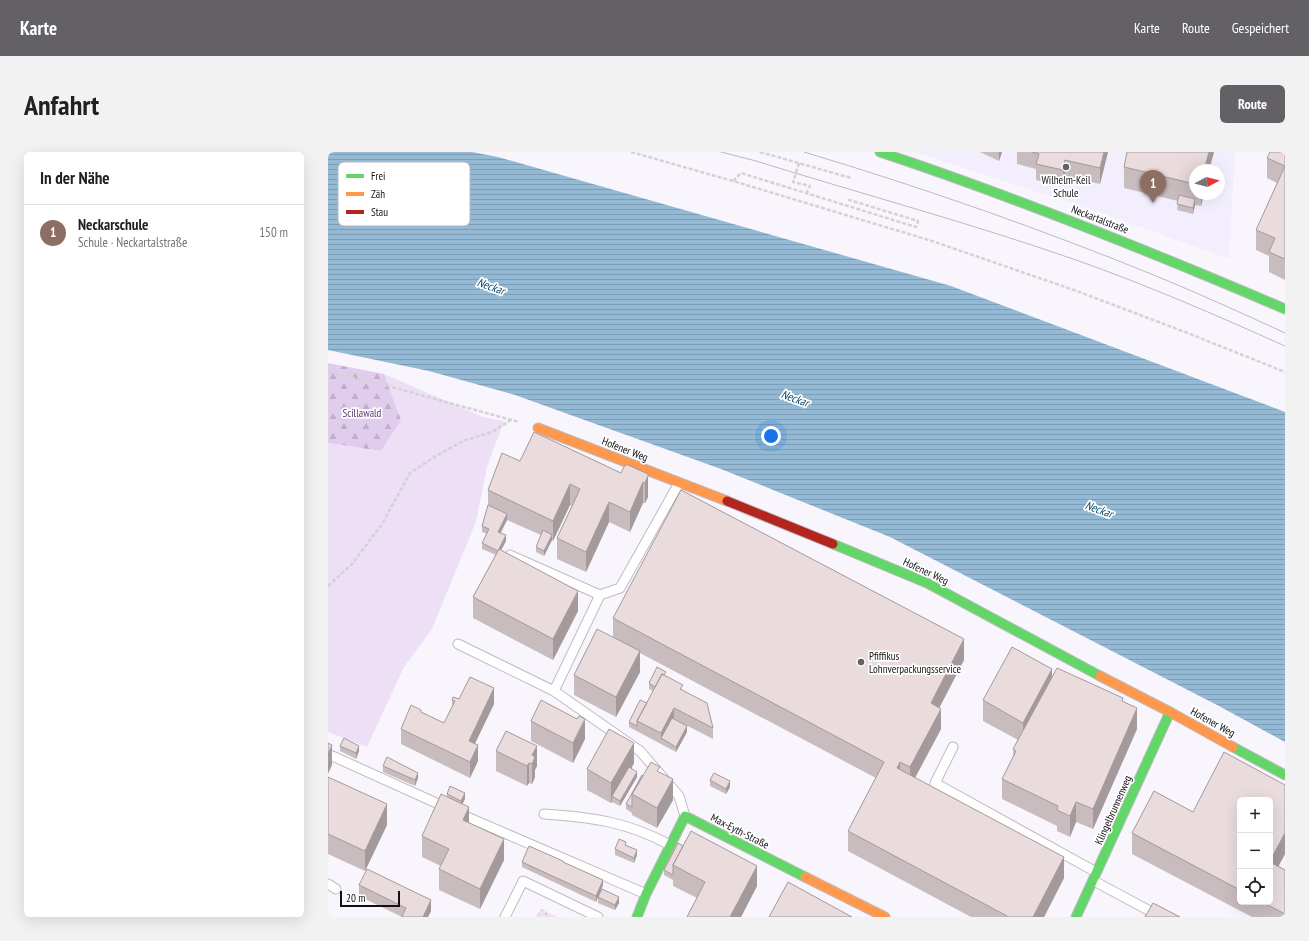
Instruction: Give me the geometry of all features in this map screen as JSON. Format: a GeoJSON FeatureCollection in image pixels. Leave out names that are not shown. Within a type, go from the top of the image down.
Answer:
{"type":"FeatureCollection","features":[{"type":"Feature","properties":{"kind":"street","name":"Neckartalstraße"},"geometry":{"type":"LineString","coordinates":[[880,152],[996,192],[1097,230],[1285,309]]}},
{"type":"Feature","properties":{"kind":"street","name":"Hofener Weg"},"geometry":{"type":"LineString","coordinates":[[538,428],[788,525],[927,584],[1059,655],[1170,712],[1285,775]]}},
{"type":"Feature","properties":{"kind":"street","name":"Klingelbrunnenweg"},"geometry":{"type":"LineString","coordinates":[[1076,917],[1170,712]]}},
{"type":"Feature","properties":{"kind":"street"},"geometry":{"type":"LineString","coordinates":[[637,917],[646,894],[685,816]]}},
{"type":"Feature","properties":{"kind":"street","name":"Max-Eyth-Straße"},"geometry":{"type":"LineString","coordinates":[[685,816],[885,917]]}},
{"type":"Feature","properties":{"kind":"lane"},"geometry":{"type":"LineString","coordinates":[[554,691],[600,596],[620,588],[679,483]]}},
{"type":"Feature","properties":{"kind":"lane"},"geometry":{"type":"LineString","coordinates":[[510,555],[600,596]]}},
{"type":"Feature","properties":{"kind":"lane"},"geometry":{"type":"LineString","coordinates":[[458,644],[554,691],[640,751],[679,796],[685,816]]}},
{"type":"Feature","properties":{"kind":"lane"},"geometry":{"type":"LineString","coordinates":[[953,747],[935,783],[1161,917]]}},
{"type":"Feature","properties":{"kind":"lane"},"geometry":{"type":"LineString","coordinates":[[328,754],[464,816],[646,894]]}},
{"type":"Feature","properties":{"kind":"lane"},"geometry":{"type":"LineString","coordinates":[[544,814],[580,816],[607,821],[654,837],[670,846]]}},
{"type":"Feature","properties":{"kind":"lane"},"geometry":{"type":"LineString","coordinates":[[505,917],[523,881],[598,917]]}},
{"type":"Feature","properties":{"kind":"lane"},"geometry":{"type":"LineString","coordinates":[[328,884],[336,889]]}},
{"type":"Feature","properties":{"kind":"path"},"geometry":{"type":"LineString","coordinates":[[632,152],[940,244],[1081,293],[1285,372]]}},
{"type":"Feature","properties":{"kind":"path"},"geometry":{"type":"LineString","coordinates":[[760,152],[851,178]]}},
{"type":"Feature","properties":{"kind":"path"},"geometry":{"type":"LineString","coordinates":[[799,162],[793,182],[810,186],[806,194]]}},
{"type":"Feature","properties":{"kind":"path"},"geometry":{"type":"LineString","coordinates":[[733,181],[740,173],[916,227],[918,221],[846,199]]}},
{"type":"Feature","properties":{"kind":"path"},"geometry":{"type":"LineString","coordinates":[[328,372],[392,387],[538,428]]}},
{"type":"Feature","properties":{"kind":"path"},"geometry":{"type":"LineString","coordinates":[[328,586],[352,564],[382,524],[410,473],[463,441],[492,432],[511,420]]}},
{"type":"Feature","properties":{"kind":"shaded area"},"geometry":{"type":"Polygon","coordinates":[[[915,152],[1235,152],[1229,259],[1102,213],[915,152]]]}},
{"type":"Feature","properties":{"kind":"shaded area"},"geometry":{"type":"Polygon","coordinates":[[[384,374],[483,417],[504,421],[487,467],[476,522],[432,629],[404,667],[367,747],[328,732],[328,443],[381,451],[401,420],[384,374]]]}},
{"type":"Feature","properties":{"kind":"shaded area"},"geometry":{"type":"Polygon","coordinates":[[[541,909],[557,917],[536,917],[541,909]]]}},
{"type":"Feature","properties":{"kind":"green space","name":"Scillawald"},"geometry":{"type":"Polygon","coordinates":[[[328,363],[384,374],[401,420],[381,451],[328,443],[328,363]]]}},
{"type":"Feature","properties":{"kind":"water","name":"Neckar"},"geometry":{"type":"Polygon","coordinates":[[[328,152],[472,152],[498,157],[951,286],[1285,412],[1285,742],[1219,706],[890,537],[721,469],[515,395],[429,371],[328,350],[328,152]]]}},
{"type":"Feature","properties":{"kind":"building"},"geometry":{"type":"Polygon","coordinates":[[[1032,152],[1104,152],[1100,168],[1065,160],[1063,170],[1036,164],[1039,154],[1032,152]]]}},
{"type":"Feature","properties":{"kind":"building"},"geometry":{"type":"Polygon","coordinates":[[[1127,152],[1209,152],[1206,164],[1189,164],[1189,183],[1124,167],[1127,152]]]}},
{"type":"Feature","properties":{"kind":"building"},"geometry":{"type":"Polygon","coordinates":[[[1270,152],[1285,152],[1285,166],[1267,158],[1270,152]]]}},
{"type":"Feature","properties":{"kind":"building"},"geometry":{"type":"Polygon","coordinates":[[[1285,166],[1285,259],[1269,252],[1275,238],[1256,230],[1285,166]]]}},
{"type":"Feature","properties":{"kind":"building"},"geometry":{"type":"Polygon","coordinates":[[[1179,195],[1189,198],[1189,200],[1195,200],[1193,208],[1177,204],[1179,195]]]}},
{"type":"Feature","properties":{"kind":"building"},"geometry":{"type":"Polygon","coordinates":[[[534,432],[621,473],[625,465],[628,465],[648,474],[630,512],[609,502],[586,552],[557,538],[580,489],[570,484],[553,521],[488,490],[502,453],[520,461],[534,432]]]}},
{"type":"Feature","properties":{"kind":"building"},"geometry":{"type":"Polygon","coordinates":[[[681,490],[964,639],[931,703],[941,709],[910,767],[900,762],[897,768],[1064,857],[1033,917],[1006,917],[1007,916],[848,831],[884,762],[613,618],[681,490]]]}},
{"type":"Feature","properties":{"kind":"building"},"geometry":{"type":"Polygon","coordinates":[[[488,505],[507,514],[498,532],[506,535],[498,551],[482,543],[489,529],[482,526],[488,505]]]}},
{"type":"Feature","properties":{"kind":"building"},"geometry":{"type":"Polygon","coordinates":[[[543,530],[552,535],[544,551],[536,547],[543,530]]]}},
{"type":"Feature","properties":{"kind":"building"},"geometry":{"type":"Polygon","coordinates":[[[499,549],[578,591],[553,639],[473,597],[499,549]]]}},
{"type":"Feature","properties":{"kind":"building"},"geometry":{"type":"Polygon","coordinates":[[[597,629],[640,651],[616,697],[574,675],[597,629]]]}},
{"type":"Feature","properties":{"kind":"building"},"geometry":{"type":"Polygon","coordinates":[[[1012,647],[1052,669],[1023,723],[983,700],[1012,647]]]}},
{"type":"Feature","properties":{"kind":"building"},"geometry":{"type":"Polygon","coordinates":[[[657,667],[666,672],[664,675],[662,674],[655,687],[649,683],[657,667]]]}},
{"type":"Feature","properties":{"kind":"building"},"geometry":{"type":"Polygon","coordinates":[[[1057,668],[1123,698],[1122,701],[1137,708],[1093,809],[1076,802],[1070,816],[1057,810],[1058,806],[1002,779],[1016,751],[1013,749],[1057,668]]]}},
{"type":"Feature","properties":{"kind":"building"},"geometry":{"type":"Polygon","coordinates":[[[662,674],[683,685],[680,689],[707,703],[713,728],[674,708],[661,733],[637,721],[662,674]]]}},
{"type":"Feature","properties":{"kind":"building"},"geometry":{"type":"Polygon","coordinates":[[[470,677],[494,688],[469,741],[478,745],[470,762],[401,729],[411,705],[421,710],[421,712],[444,723],[455,701],[452,700],[453,697],[459,699],[470,677]]]}},
{"type":"Feature","properties":{"kind":"building"},"geometry":{"type":"Polygon","coordinates":[[[541,700],[577,719],[579,716],[585,719],[573,743],[531,721],[541,700]]]}},
{"type":"Feature","properties":{"kind":"building"},"geometry":{"type":"Polygon","coordinates":[[[640,700],[647,703],[637,721],[637,726],[629,722],[640,700]]]}},
{"type":"Feature","properties":{"kind":"building"},"geometry":{"type":"Polygon","coordinates":[[[672,718],[687,726],[676,747],[661,738],[672,718]]]}},
{"type":"Feature","properties":{"kind":"building"},"geometry":{"type":"Polygon","coordinates":[[[609,729],[634,743],[611,783],[587,769],[609,729]]]}},
{"type":"Feature","properties":{"kind":"building"},"geometry":{"type":"Polygon","coordinates":[[[506,731],[537,746],[532,755],[535,757],[532,764],[529,763],[527,766],[496,751],[506,731]]]}},
{"type":"Feature","properties":{"kind":"building"},"geometry":{"type":"Polygon","coordinates":[[[344,738],[359,746],[356,753],[340,746],[344,738]]]}},
{"type":"Feature","properties":{"kind":"building"},"geometry":{"type":"Polygon","coordinates":[[[328,743],[332,745],[328,754],[328,743]]]}},
{"type":"Feature","properties":{"kind":"building"},"geometry":{"type":"Polygon","coordinates":[[[1224,752],[1285,785],[1285,833],[1273,855],[1273,797],[1237,797],[1237,888],[1132,833],[1154,791],[1193,812],[1224,752]]]}},
{"type":"Feature","properties":{"kind":"building"},"geometry":{"type":"Polygon","coordinates":[[[387,757],[418,773],[415,780],[383,766],[387,757]]]}},
{"type":"Feature","properties":{"kind":"building"},"geometry":{"type":"Polygon","coordinates":[[[651,762],[660,767],[657,771],[673,779],[657,808],[632,794],[651,762]]]}},
{"type":"Feature","properties":{"kind":"building"},"geometry":{"type":"Polygon","coordinates":[[[629,767],[637,772],[620,801],[612,796],[629,767]]]}},
{"type":"Feature","properties":{"kind":"building"},"geometry":{"type":"Polygon","coordinates":[[[714,773],[730,781],[726,789],[710,780],[714,773]]]}},
{"type":"Feature","properties":{"kind":"building"},"geometry":{"type":"Polygon","coordinates":[[[642,775],[643,776],[632,794],[632,807],[626,804],[642,775]]]}},
{"type":"Feature","properties":{"kind":"building"},"geometry":{"type":"Polygon","coordinates":[[[328,777],[387,804],[365,851],[328,834],[328,777]]]}},
{"type":"Feature","properties":{"kind":"building"},"geometry":{"type":"Polygon","coordinates":[[[450,786],[465,793],[461,801],[447,794],[450,786]]]}},
{"type":"Feature","properties":{"kind":"building"},"geometry":{"type":"Polygon","coordinates":[[[441,794],[469,807],[463,820],[504,839],[480,889],[439,869],[449,849],[422,836],[441,794]]]}},
{"type":"Feature","properties":{"kind":"building"},"geometry":{"type":"Polygon","coordinates":[[[691,831],[757,866],[730,917],[687,917],[705,882],[673,865],[691,831]]]}},
{"type":"Feature","properties":{"kind":"building"},"geometry":{"type":"Polygon","coordinates":[[[619,839],[626,842],[625,845],[637,850],[634,858],[615,849],[619,839]]]}},
{"type":"Feature","properties":{"kind":"building"},"geometry":{"type":"Polygon","coordinates":[[[678,843],[683,846],[673,865],[673,875],[664,870],[678,843]]]}},
{"type":"Feature","properties":{"kind":"building"},"geometry":{"type":"Polygon","coordinates":[[[529,846],[603,880],[596,896],[522,862],[529,846]]]}},
{"type":"Feature","properties":{"kind":"building"},"geometry":{"type":"Polygon","coordinates":[[[1273,864],[1285,870],[1285,914],[1268,905],[1273,905],[1273,864]]]}},
{"type":"Feature","properties":{"kind":"building"},"geometry":{"type":"Polygon","coordinates":[[[367,869],[431,900],[423,917],[402,916],[406,908],[359,885],[367,869]]]}},
{"type":"Feature","properties":{"kind":"building"},"geometry":{"type":"Polygon","coordinates":[[[788,882],[852,917],[769,917],[788,882]]]}},
{"type":"Feature","properties":{"kind":"building"},"geometry":{"type":"Polygon","coordinates":[[[602,889],[619,897],[615,905],[598,897],[602,889]]]}},
{"type":"Feature","properties":{"kind":"building"},"geometry":{"type":"Polygon","coordinates":[[[1153,903],[1180,917],[1145,917],[1153,903]]]}},
{"type":"Feature","properties":{"kind":"tram line"},"geometry":{"type":"LineString","coordinates":[[721,152],[756,161],[1036,246],[1129,280],[1285,346]]}},
{"type":"Feature","properties":{"kind":"tram line"},"geometry":{"type":"LineString","coordinates":[[804,152],[939,195],[1073,243],[1176,284],[1285,333]]}},
{"type":"Feature","properties":{"kind":"traffic: fast"},"geometry":{"type":"LineString","coordinates":[[880,152],[983,188],[1084,226],[1285,309]]}},
{"type":"Feature","properties":{"kind":"traffic: fast"},"geometry":{"type":"LineString","coordinates":[[833,544],[927,583],[1100,676]]}},
{"type":"Feature","properties":{"kind":"traffic: fast"},"geometry":{"type":"LineString","coordinates":[[1076,917],[1170,712]]}},
{"type":"Feature","properties":{"kind":"traffic: fast"},"geometry":{"type":"LineString","coordinates":[[1233,747],[1285,775]]}},
{"type":"Feature","properties":{"kind":"traffic: fast"},"geometry":{"type":"LineString","coordinates":[[637,917],[646,894],[685,816],[805,877]]}},
{"type":"Feature","properties":{"kind":"traffic: slow"},"geometry":{"type":"LineString","coordinates":[[538,428],[727,501]]}},
{"type":"Feature","properties":{"kind":"traffic: slow"},"geometry":{"type":"LineString","coordinates":[[1100,676],[1170,712],[1233,747]]}},
{"type":"Feature","properties":{"kind":"traffic: slow"},"geometry":{"type":"LineString","coordinates":[[805,877],[885,917]]}},
{"type":"Feature","properties":{"kind":"traffic: jam"},"geometry":{"type":"LineString","coordinates":[[727,501],[833,544]]}},
{"type":"Feature","properties":{"kind":"place","name":"Wilhelm-Keil Schule"},"geometry":{"type":"Point","coordinates":[1066,167]}},
{"type":"Feature","properties":{"kind":"place","name":"Neckarschule"},"geometry":{"type":"Point","coordinates":[1153,203]}},
{"type":"Feature","properties":{"kind":"place","name":"Pfiffikus Lohnverpackungsservice"},"geometry":{"type":"Point","coordinates":[861,662]}}]}
